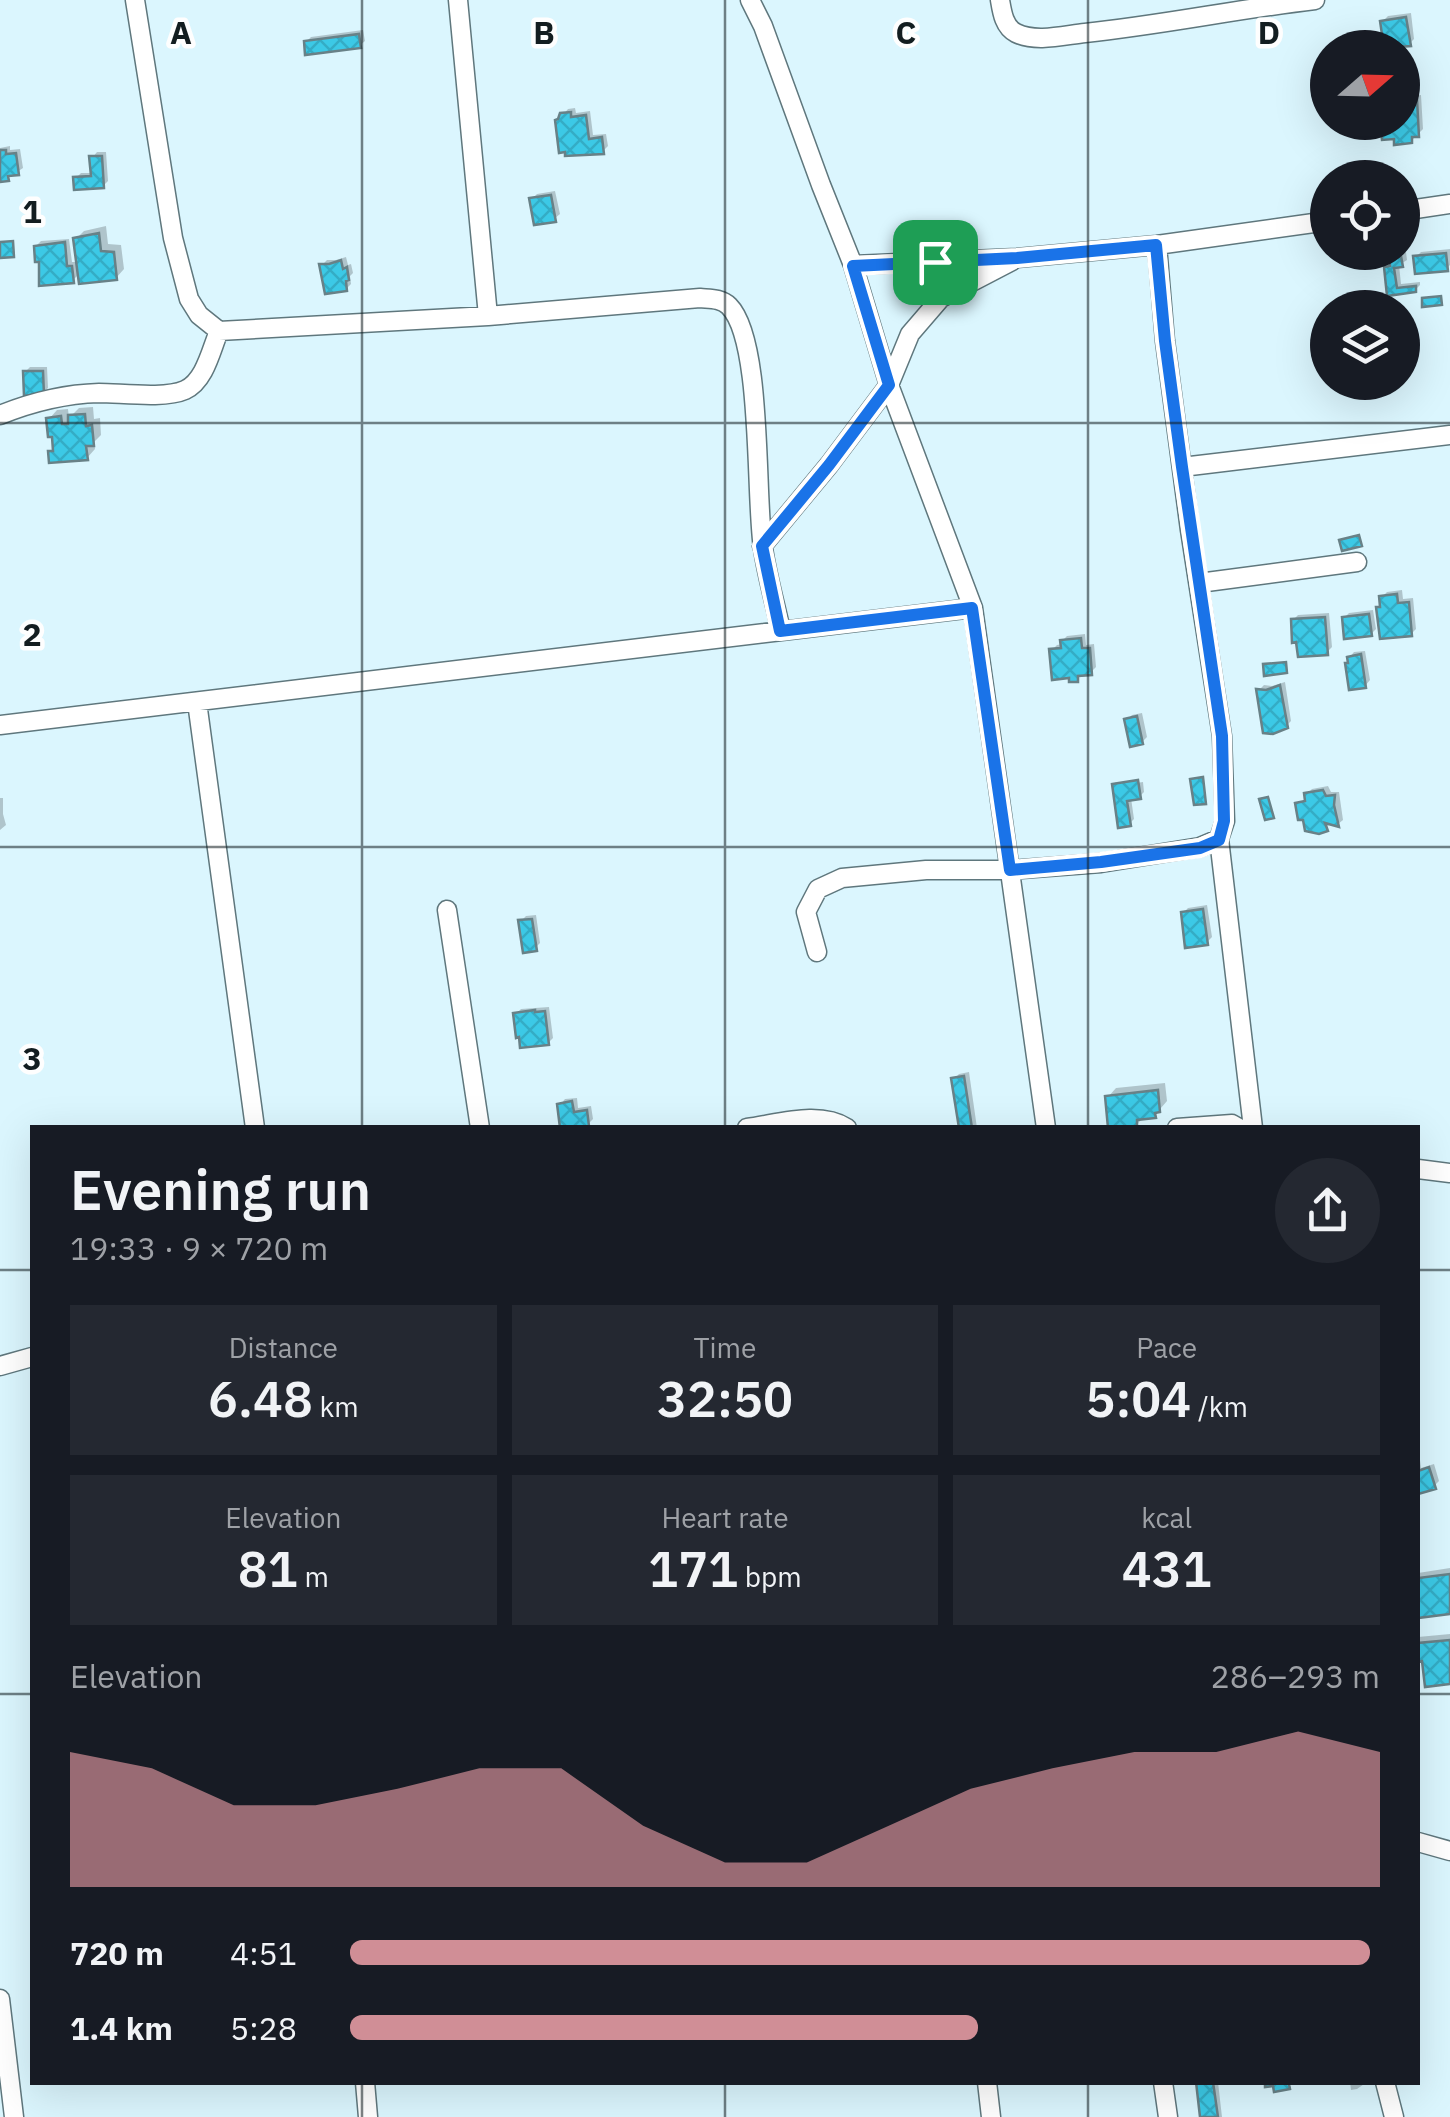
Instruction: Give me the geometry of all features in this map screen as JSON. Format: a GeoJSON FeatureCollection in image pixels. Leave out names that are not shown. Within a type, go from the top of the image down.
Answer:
{"type":"FeatureCollection","features":[{"type":"Feature","properties":{"kind":"street"},"geometry":{"type":"LineString","coordinates":[[135,0],[173,238],[188,299],[219,331],[488,316],[700,298],[729,306],[743,330],[755,405],[762,546],[780,631]]}},
{"type":"Feature","properties":{"kind":"street"},"geometry":{"type":"LineString","coordinates":[[458,0],[488,316]]}},
{"type":"Feature","properties":{"kind":"street"},"geometry":{"type":"LineString","coordinates":[[750,0],[853,266],[889,385],[972,608],[1046,1125]]}},
{"type":"Feature","properties":{"kind":"street"},"geometry":{"type":"LineString","coordinates":[[1000,0],[1010,30],[1044,38],[1315,0]]}},
{"type":"Feature","properties":{"kind":"street"},"geometry":{"type":"LineString","coordinates":[[1420,208],[1450,204]]}},
{"type":"Feature","properties":{"kind":"street"},"geometry":{"type":"LineString","coordinates":[[853,266],[1017,258],[1156,245],[1310,224]]}},
{"type":"Feature","properties":{"kind":"street"},"geometry":{"type":"LineString","coordinates":[[1156,245],[1165,341],[1222,736],[1224,821],[1219,840],[1253,1125]]}},
{"type":"Feature","properties":{"kind":"street"},"geometry":{"type":"LineString","coordinates":[[762,546],[889,385],[910,334],[941,298],[1017,258]]}},
{"type":"Feature","properties":{"kind":"street"},"geometry":{"type":"LineString","coordinates":[[0,415],[61,396],[185,390],[200,376],[219,331]]}},
{"type":"Feature","properties":{"kind":"street"},"geometry":{"type":"LineString","coordinates":[[1182,467],[1450,435]]}},
{"type":"Feature","properties":{"kind":"street"},"geometry":{"type":"LineString","coordinates":[[1199,582],[1357,562]]}},
{"type":"Feature","properties":{"kind":"street"},"geometry":{"type":"LineString","coordinates":[[0,726],[972,608]]}},
{"type":"Feature","properties":{"kind":"street"},"geometry":{"type":"LineString","coordinates":[[196,702],[255,1125]]}},
{"type":"Feature","properties":{"kind":"street"},"geometry":{"type":"LineString","coordinates":[[817,952],[806,912],[818,889],[842,878],[1101,862],[1200,848],[1219,840]]}},
{"type":"Feature","properties":{"kind":"street"},"geometry":{"type":"LineString","coordinates":[[446,910],[480,1125]]}},
{"type":"Feature","properties":{"kind":"street"},"geometry":{"type":"LineString","coordinates":[[767,1125],[814,1118],[844,1125]]}},
{"type":"Feature","properties":{"kind":"street"},"geometry":{"type":"LineString","coordinates":[[1420,1169],[1450,1173]]}},
{"type":"Feature","properties":{"kind":"street"},"geometry":{"type":"LineString","coordinates":[[0,1366],[30,1358]]}},
{"type":"Feature","properties":{"kind":"street"},"geometry":{"type":"LineString","coordinates":[[1420,1843],[1450,1851]]}},
{"type":"Feature","properties":{"kind":"street"},"geometry":{"type":"LineString","coordinates":[[0,1999],[14,2117]]}},
{"type":"Feature","properties":{"kind":"street"},"geometry":{"type":"LineString","coordinates":[[365,2085],[368,2117]]}},
{"type":"Feature","properties":{"kind":"street"},"geometry":{"type":"LineString","coordinates":[[987,2085],[991,2117]]}},
{"type":"Feature","properties":{"kind":"street"},"geometry":{"type":"LineString","coordinates":[[1163,2085],[1168,2117]]}},
{"type":"Feature","properties":{"kind":"street"},"geometry":{"type":"LineString","coordinates":[[1386,2085],[1394,2117]]}},
{"type":"Feature","properties":{"kind":"building"},"geometry":{"type":"Polygon","coordinates":[[[1406,17],[1408,30],[1381,30],[1380,21],[1406,17]]]}},
{"type":"Feature","properties":{"kind":"building"},"geometry":{"type":"Polygon","coordinates":[[[359,34],[361,48],[305,55],[304,41],[359,34]]]}},
{"type":"Feature","properties":{"kind":"building"},"geometry":{"type":"Polygon","coordinates":[[[571,112],[571,117],[586,115],[589,139],[602,137],[604,154],[559,153],[555,120],[560,113],[571,112]]]}},
{"type":"Feature","properties":{"kind":"building"},"geometry":{"type":"Polygon","coordinates":[[[1394,140],[1412,140],[1412,143],[1394,145],[1394,140]]]}},
{"type":"Feature","properties":{"kind":"building"},"geometry":{"type":"Polygon","coordinates":[[[0,150],[16,153],[19,175],[8,176],[9,181],[0,182],[0,150]]]}},
{"type":"Feature","properties":{"kind":"building"},"geometry":{"type":"Polygon","coordinates":[[[89,156],[102,156],[104,188],[74,190],[73,177],[91,176],[89,156]]]}},
{"type":"Feature","properties":{"kind":"building"},"geometry":{"type":"Polygon","coordinates":[[[551,195],[556,222],[534,225],[529,198],[551,195]]]}},
{"type":"Feature","properties":{"kind":"building"},"geometry":{"type":"Polygon","coordinates":[[[99,233],[101,251],[114,252],[117,280],[79,284],[73,238],[99,233]]]}},
{"type":"Feature","properties":{"kind":"building"},"geometry":{"type":"Polygon","coordinates":[[[13,241],[14,257],[0,258],[0,242],[13,241]]]}},
{"type":"Feature","properties":{"kind":"building"},"geometry":{"type":"Polygon","coordinates":[[[65,242],[67,266],[72,266],[74,283],[39,286],[34,246],[65,242]]]}},
{"type":"Feature","properties":{"kind":"building"},"geometry":{"type":"Polygon","coordinates":[[[1446,253],[1448,271],[1415,274],[1415,270],[1420,270],[1420,255],[1446,253]]]}},
{"type":"Feature","properties":{"kind":"building"},"geometry":{"type":"Polygon","coordinates":[[[341,260],[343,269],[347,267],[347,291],[325,294],[319,264],[341,260]]]}},
{"type":"Feature","properties":{"kind":"building"},"geometry":{"type":"Polygon","coordinates":[[[1384,270],[1394,270],[1397,288],[1416,286],[1416,290],[1386,290],[1384,270]]]}},
{"type":"Feature","properties":{"kind":"building"},"geometry":{"type":"Polygon","coordinates":[[[1441,296],[1442,305],[1422,307],[1422,298],[1441,296]]]}},
{"type":"Feature","properties":{"kind":"building"},"geometry":{"type":"Polygon","coordinates":[[[23,371],[43,371],[44,395],[24,396],[23,371]]]}},
{"type":"Feature","properties":{"kind":"building"},"geometry":{"type":"Polygon","coordinates":[[[85,414],[86,426],[92,425],[94,446],[86,446],[88,460],[49,463],[48,451],[53,451],[46,418],[61,416],[62,424],[68,424],[68,415],[85,414]]]}},
{"type":"Feature","properties":{"kind":"building"},"geometry":{"type":"Polygon","coordinates":[[[1359,535],[1362,546],[1342,551],[1339,540],[1359,535]]]}},
{"type":"Feature","properties":{"kind":"building"},"geometry":{"type":"Polygon","coordinates":[[[1397,594],[1398,603],[1409,602],[1412,636],[1380,639],[1376,607],[1380,607],[1379,596],[1397,594]]]}},
{"type":"Feature","properties":{"kind":"building"},"geometry":{"type":"Polygon","coordinates":[[[1369,614],[1372,636],[1344,639],[1342,617],[1369,614]]]}},
{"type":"Feature","properties":{"kind":"building"},"geometry":{"type":"Polygon","coordinates":[[[1325,617],[1328,655],[1298,657],[1296,642],[1292,643],[1291,619],[1325,617]]]}},
{"type":"Feature","properties":{"kind":"building"},"geometry":{"type":"Polygon","coordinates":[[[1081,638],[1082,648],[1090,648],[1092,675],[1078,676],[1078,682],[1069,682],[1069,678],[1052,680],[1049,649],[1061,648],[1060,640],[1081,638]]]}},
{"type":"Feature","properties":{"kind":"building"},"geometry":{"type":"Polygon","coordinates":[[[1361,654],[1366,688],[1349,690],[1347,657],[1361,654]]]}},
{"type":"Feature","properties":{"kind":"building"},"geometry":{"type":"Polygon","coordinates":[[[1286,662],[1287,673],[1264,676],[1263,664],[1286,662]]]}},
{"type":"Feature","properties":{"kind":"building"},"geometry":{"type":"Polygon","coordinates":[[[1280,685],[1288,728],[1263,733],[1256,689],[1280,685]]]}},
{"type":"Feature","properties":{"kind":"building"},"geometry":{"type":"Polygon","coordinates":[[[1137,716],[1143,744],[1130,747],[1124,719],[1137,716]]]}},
{"type":"Feature","properties":{"kind":"building"},"geometry":{"type":"Polygon","coordinates":[[[1203,777],[1206,804],[1194,805],[1190,779],[1203,777]]]}},
{"type":"Feature","properties":{"kind":"building"},"geometry":{"type":"Polygon","coordinates":[[[1138,780],[1141,799],[1127,801],[1131,826],[1118,828],[1112,784],[1138,780]]]}},
{"type":"Feature","properties":{"kind":"building"},"geometry":{"type":"Polygon","coordinates":[[[1323,790],[1326,796],[1335,795],[1339,827],[1325,823],[1328,831],[1305,831],[1295,803],[1305,801],[1304,793],[1323,790]]]}},
{"type":"Feature","properties":{"kind":"building"},"geometry":{"type":"Polygon","coordinates":[[[1268,797],[1274,818],[1265,820],[1259,799],[1268,797]]]}},
{"type":"Feature","properties":{"kind":"building"},"geometry":{"type":"Polygon","coordinates":[[[1203,909],[1208,945],[1185,948],[1181,912],[1203,909]]]}},
{"type":"Feature","properties":{"kind":"building"},"geometry":{"type":"Polygon","coordinates":[[[532,919],[537,951],[523,953],[518,920],[532,919]]]}},
{"type":"Feature","properties":{"kind":"building"},"geometry":{"type":"Polygon","coordinates":[[[545,1011],[549,1045],[520,1048],[513,1013],[545,1011]]]}},
{"type":"Feature","properties":{"kind":"building"},"geometry":{"type":"Polygon","coordinates":[[[964,1076],[972,1125],[959,1125],[951,1078],[964,1076]]]}},
{"type":"Feature","properties":{"kind":"building"},"geometry":{"type":"Polygon","coordinates":[[[1158,1090],[1160,1112],[1155,1113],[1156,1118],[1137,1120],[1137,1125],[1108,1125],[1105,1096],[1158,1090]]]}},
{"type":"Feature","properties":{"kind":"building"},"geometry":{"type":"Polygon","coordinates":[[[572,1101],[574,1112],[587,1110],[589,1125],[560,1125],[557,1104],[572,1101]]]}},
{"type":"Feature","properties":{"kind":"building"},"geometry":{"type":"Polygon","coordinates":[[[1429,1467],[1436,1489],[1420,1493],[1420,1470],[1429,1467]]]}},
{"type":"Feature","properties":{"kind":"building"},"geometry":{"type":"Polygon","coordinates":[[[1450,1574],[1450,1614],[1420,1618],[1420,1578],[1450,1574]]]}},
{"type":"Feature","properties":{"kind":"building"},"geometry":{"type":"Polygon","coordinates":[[[1450,1640],[1450,1684],[1425,1687],[1420,1643],[1450,1640]]]}},
{"type":"Feature","properties":{"kind":"building"},"geometry":{"type":"Polygon","coordinates":[[[1196,2085],[1213,2085],[1218,2117],[1200,2117],[1196,2085]]]}},
{"type":"Feature","properties":{"kind":"building"},"geometry":{"type":"Polygon","coordinates":[[[1265,2085],[1289,2085],[1290,2089],[1274,2092],[1273,2086],[1265,2085]]]}},
{"type":"Feature","properties":{"kind":"route"},"geometry":{"type":"LineString","coordinates":[[1156,245],[1190,530],[1222,736],[1224,821],[1219,840],[1200,848],[1010,870],[972,608],[780,631],[762,546],[889,385],[853,266],[935,262],[1156,245]]}}]}
